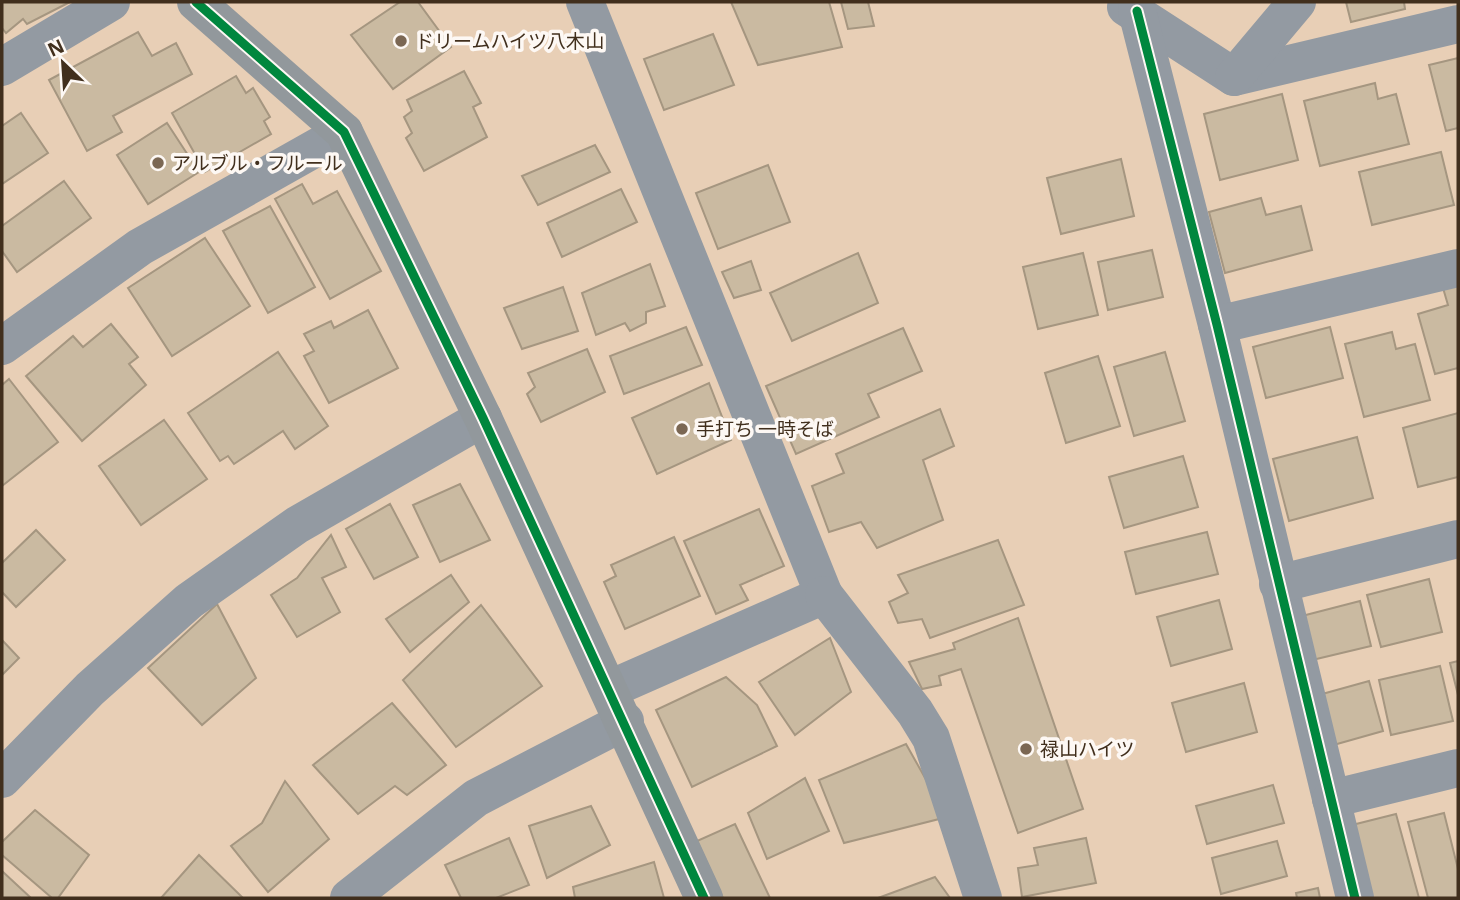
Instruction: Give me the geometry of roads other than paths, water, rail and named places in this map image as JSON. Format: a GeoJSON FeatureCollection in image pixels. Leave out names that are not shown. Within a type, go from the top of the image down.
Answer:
{"type":"FeatureCollection","features":[{"type":"Feature","properties":{"kind":"street"},"geometry":{"type":"LineString","coordinates":[[2,67],[111,2]]}},
{"type":"Feature","properties":{"kind":"street"},"geometry":{"type":"LineString","coordinates":[[196,2],[344,132],[618,705],[704,898]]}},
{"type":"Feature","properties":{"kind":"street"},"geometry":{"type":"LineString","coordinates":[[585,2],[824,596],[915,712],[931,738],[983,898]]}},
{"type":"Feature","properties":{"kind":"street"},"geometry":{"type":"LineString","coordinates":[[1234,77],[1297,2]]}},
{"type":"Feature","properties":{"kind":"street"},"geometry":{"type":"LineString","coordinates":[[1126,6],[1234,77],[1458,24]]}},
{"type":"Feature","properties":{"kind":"street"},"geometry":{"type":"LineString","coordinates":[[1126,6],[1217,325],[1355,898]]}},
{"type":"Feature","properties":{"kind":"street"},"geometry":{"type":"LineString","coordinates":[[2,346],[140,247],[344,132]]}},
{"type":"Feature","properties":{"kind":"street"},"geometry":{"type":"LineString","coordinates":[[1217,325],[1458,268]]}},
{"type":"Feature","properties":{"kind":"street"},"geometry":{"type":"LineString","coordinates":[[2,779],[90,690],[189,600],[297,525],[483,418]]}},
{"type":"Feature","properties":{"kind":"street"},"geometry":{"type":"LineString","coordinates":[[1278,584],[1458,539]]}},
{"type":"Feature","properties":{"kind":"street"},"geometry":{"type":"LineString","coordinates":[[349,898],[475,798],[618,705],[824,596]]}},
{"type":"Feature","properties":{"kind":"street"},"geometry":{"type":"LineString","coordinates":[[1331,799],[1458,768]]}},
{"type":"Feature","properties":{"kind":"place","name":"ドリームハイツ八木山"},"geometry":{"type":"Point","coordinates":[401,41]}},
{"type":"Feature","properties":{"kind":"place","name":"アルブル・フルール"},"geometry":{"type":"Point","coordinates":[158,163]}},
{"type":"Feature","properties":{"kind":"place","name":"手打ち 一時そば"},"geometry":{"type":"Point","coordinates":[682,429]}},
{"type":"Feature","properties":{"kind":"place","name":"禄山ハイツ"},"geometry":{"type":"Point","coordinates":[1026,749]}}]}
